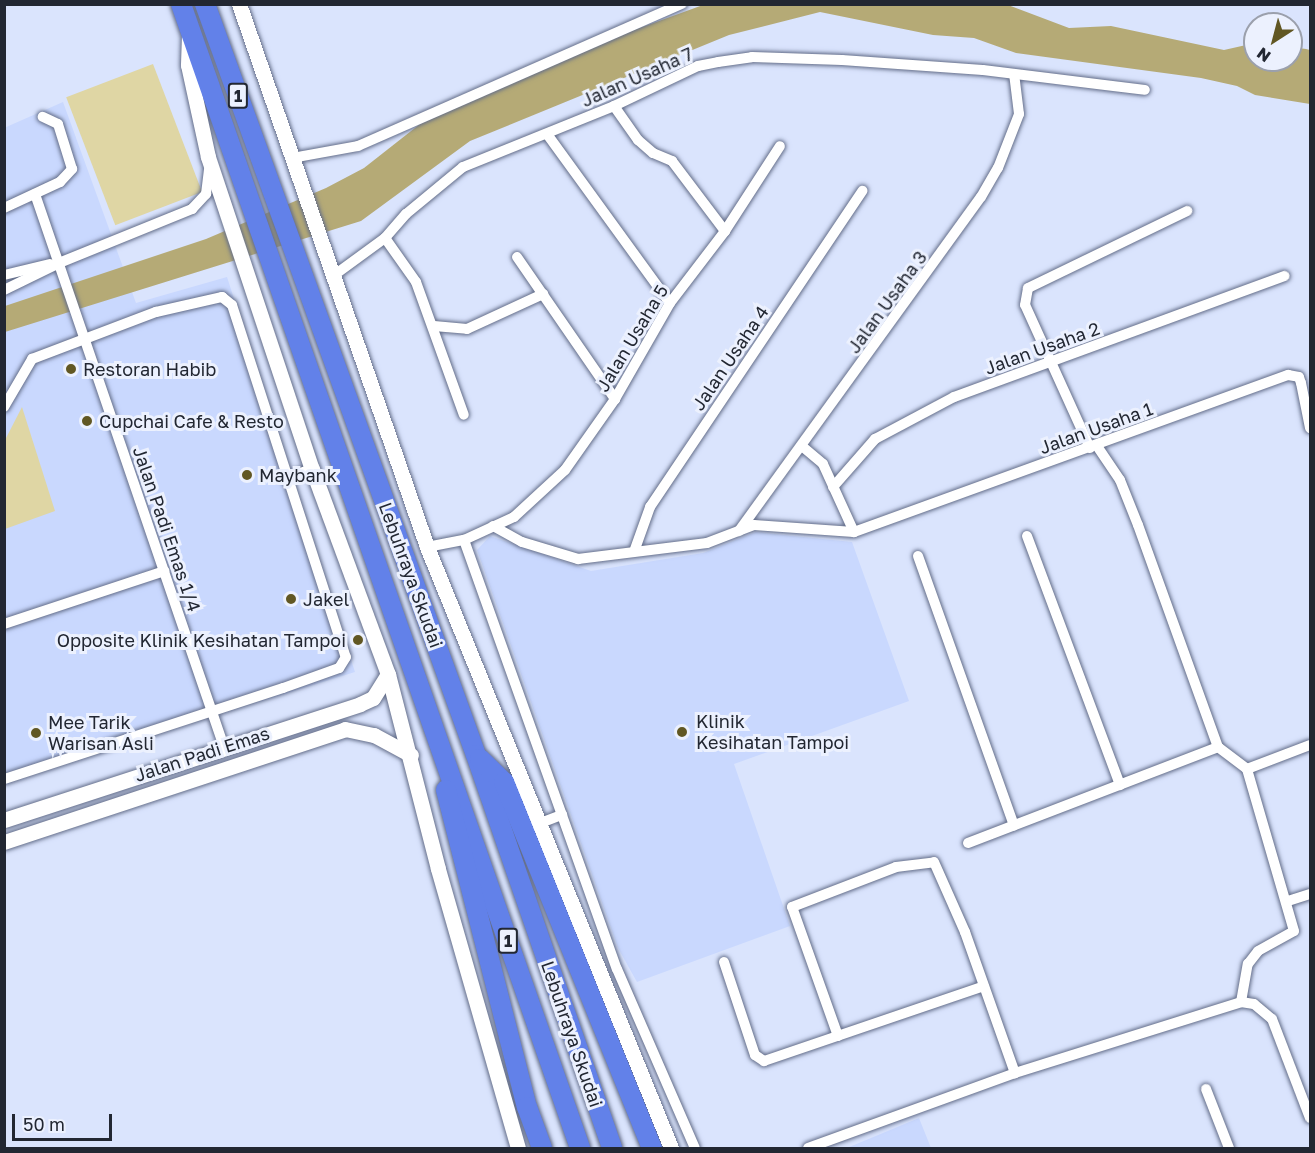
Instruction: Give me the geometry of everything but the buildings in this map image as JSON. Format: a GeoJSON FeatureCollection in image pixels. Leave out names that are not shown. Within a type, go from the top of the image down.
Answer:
{"type":"FeatureCollection","features":[{"type":"Feature","properties":{"kind":"highway","name":"Lebuhraya Skudai"},"geometry":{"type":"LineString","coordinates":[[181,4],[580,1149]]}},
{"type":"Feature","properties":{"kind":"highway","name":"Lebuhraya Skudai"},"geometry":{"type":"LineString","coordinates":[[205,4],[476,755],[612,1149]]}},
{"type":"Feature","properties":{"kind":"highway"},"geometry":{"type":"LineString","coordinates":[[436,734],[455,836],[527,1107],[542,1149]]}},
{"type":"Feature","properties":{"kind":"highway"},"geometry":{"type":"LineString","coordinates":[[476,755],[504,782],[652,1149]]}},
{"type":"Feature","properties":{"kind":"street"},"geometry":{"type":"LineString","coordinates":[[239,4],[427,547],[671,1149]]}},
{"type":"Feature","properties":{"kind":"street"},"geometry":{"type":"LineString","coordinates":[[293,160],[358,146],[682,4]]}},
{"type":"Feature","properties":{"kind":"street"},"geometry":{"type":"LineString","coordinates":[[189,28],[188,65],[208,157],[312,469],[388,674],[411,755],[438,869],[518,1149]]}},
{"type":"Feature","properties":{"kind":"street","name":"Jalan Usaha 7"},"geometry":{"type":"LineString","coordinates":[[332,274],[385,238],[406,214],[463,167],[614,106],[698,66],[752,57],[842,60],[1014,75],[1145,90]]}},
{"type":"Feature","properties":{"kind":"street","name":"Jalan Usaha 3"},"geometry":{"type":"LineString","coordinates":[[739,531],[950,243],[998,168],[1019,114],[1014,75]]}},
{"type":"Feature","properties":{"kind":"street"},"geometry":{"type":"LineString","coordinates":[[614,106],[638,140],[653,153],[672,161],[725,231]]}},
{"type":"Feature","properties":{"kind":"street"},"geometry":{"type":"LineString","coordinates":[[4,208],[60,182],[72,169],[58,124],[43,117]]}},
{"type":"Feature","properties":{"kind":"street"},"geometry":{"type":"LineString","coordinates":[[547,134],[670,303]]}},
{"type":"Feature","properties":{"kind":"street","name":"Jalan Usaha 5"},"geometry":{"type":"LineString","coordinates":[[427,547],[464,540],[514,517],[564,470],[615,399],[670,303],[725,231],[780,146]]}},
{"type":"Feature","properties":{"kind":"street"},"geometry":{"type":"LineString","coordinates":[[4,290],[59,263],[200,204],[209,180],[208,157]]}},
{"type":"Feature","properties":{"kind":"street","name":"Jalan Usaha 4"},"geometry":{"type":"LineString","coordinates":[[636,549],[650,507],[862,191]]}},
{"type":"Feature","properties":{"kind":"street","name":"Jalan Padi Emas 1/4"},"geometry":{"type":"LineString","coordinates":[[35,194],[224,747]]}},
{"type":"Feature","properties":{"kind":"street"},"geometry":{"type":"LineString","coordinates":[[1187,211],[1028,288],[1025,306],[1050,363],[1093,447],[1120,480],[1218,747],[1247,769],[1288,901],[1294,931],[1258,951],[1248,964],[1241,1002]]}},
{"type":"Feature","properties":{"kind":"street"},"geometry":{"type":"LineString","coordinates":[[385,238],[416,282],[434,326],[464,415]]}},
{"type":"Feature","properties":{"kind":"street"},"geometry":{"type":"LineString","coordinates":[[517,257],[615,399]]}},
{"type":"Feature","properties":{"kind":"street"},"geometry":{"type":"LineString","coordinates":[[4,274],[59,263]]}},
{"type":"Feature","properties":{"kind":"street","name":"Jalan Usaha 2"},"geometry":{"type":"LineString","coordinates":[[833,487],[875,439],[954,398],[1286,276]]}},
{"type":"Feature","properties":{"kind":"street"},"geometry":{"type":"LineString","coordinates":[[434,326],[467,329],[543,294]]}},
{"type":"Feature","properties":{"kind":"street"},"geometry":{"type":"LineString","coordinates":[[4,407],[32,358],[156,312],[222,297],[232,305],[285,478],[346,657],[339,668],[4,779]]}},
{"type":"Feature","properties":{"kind":"street","name":"Jalan Usaha 1"},"geometry":{"type":"LineString","coordinates":[[854,532],[1288,375],[1299,377],[1311,428]]}},
{"type":"Feature","properties":{"kind":"street"},"geometry":{"type":"LineString","coordinates":[[493,526],[522,542],[578,559],[636,549],[706,543],[754,525],[854,532],[823,465],[802,447]]}},
{"type":"Feature","properties":{"kind":"street"},"geometry":{"type":"LineString","coordinates":[[285,478],[312,469]]}},
{"type":"Feature","properties":{"kind":"street"},"geometry":{"type":"LineString","coordinates":[[1027,536],[1120,784]]}},
{"type":"Feature","properties":{"kind":"street"},"geometry":{"type":"LineString","coordinates":[[464,540],[617,969],[695,1149]]}},
{"type":"Feature","properties":{"kind":"street"},"geometry":{"type":"LineString","coordinates":[[918,556],[1014,825]]}},
{"type":"Feature","properties":{"kind":"street"},"geometry":{"type":"LineString","coordinates":[[4,624],[164,571]]}},
{"type":"Feature","properties":{"kind":"street","name":"Jalan Padi Emas"},"geometry":{"type":"LineString","coordinates":[[4,820],[360,704],[373,698],[388,674]]}},
{"type":"Feature","properties":{"kind":"street","name":"Jalan Padi Emas"},"geometry":{"type":"LineString","coordinates":[[4,842],[345,729],[374,735],[411,755]]}},
{"type":"Feature","properties":{"kind":"street"},"geometry":{"type":"LineString","coordinates":[[1247,769],[1311,745]]}},
{"type":"Feature","properties":{"kind":"street"},"geometry":{"type":"LineString","coordinates":[[968,843],[1218,747]]}},
{"type":"Feature","properties":{"kind":"street"},"geometry":{"type":"LineString","coordinates":[[538,824],[562,815]]}},
{"type":"Feature","properties":{"kind":"street"},"geometry":{"type":"LineString","coordinates":[[838,1036],[792,907],[816,894],[896,867],[934,862],[984,986],[1015,1073]]}},
{"type":"Feature","properties":{"kind":"street"},"geometry":{"type":"LineString","coordinates":[[1288,901],[1311,894]]}},
{"type":"Feature","properties":{"kind":"street"},"geometry":{"type":"LineString","coordinates":[[724,962],[758,1059],[764,1061],[984,986]]}},
{"type":"Feature","properties":{"kind":"street"},"geometry":{"type":"LineString","coordinates":[[807,1149],[1015,1073],[1241,1002],[1254,1004],[1272,1019],[1311,1118]]}},
{"type":"Feature","properties":{"kind":"street"},"geometry":{"type":"LineString","coordinates":[[1206,1089],[1229,1149]]}},
{"type":"Feature","properties":{"kind":"shaded area"},"geometry":{"type":"Polygon","coordinates":[[[703,5],[1008,5],[1069,28],[1111,26],[1224,50],[1243,46],[1243,72],[1303,72],[1303,49],[1310,50],[1310,104],[1255,95],[1237,86],[1201,78],[1016,53],[974,38],[933,35],[820,12],[729,35],[470,141],[361,221],[5,332],[5,306],[206,239],[326,188],[364,168],[420,124],[590,46],[703,5]]]}},
{"type":"Feature","properties":{"kind":"shaded area"},"geometry":{"type":"Polygon","coordinates":[[[153,64],[202,192],[115,225],[66,97],[153,64]]]}},
{"type":"Feature","properties":{"kind":"shaded area"},"geometry":{"type":"Polygon","coordinates":[[[63,102],[136,303],[227,277],[355,672],[5,781],[4,128],[63,102]]]}},
{"type":"Feature","properties":{"kind":"shaded area"},"geometry":{"type":"Polygon","coordinates":[[[22,407],[55,511],[5,529],[5,440],[22,407]]]}},
{"type":"Feature","properties":{"kind":"shaded area","name":"Klinik Kesihatan Tampoi"},"geometry":{"type":"Polygon","coordinates":[[[756,532],[852,542],[909,701],[734,764],[790,926],[637,982],[618,948],[477,550],[490,536],[591,571],[703,553],[756,532]]]}},
{"type":"Feature","properties":{"kind":"shaded area"},"geometry":{"type":"Polygon","coordinates":[[[919,1118],[931,1148],[847,1148],[919,1118]]]}},
{"type":"Feature","properties":{"kind":"place","name":"Restoran Habib"},"geometry":{"type":"Point","coordinates":[71,369]}},
{"type":"Feature","properties":{"kind":"place","name":"Cupchai Cafe & Resto"},"geometry":{"type":"Point","coordinates":[87,421]}},
{"type":"Feature","properties":{"kind":"place","name":"Maybank"},"geometry":{"type":"Point","coordinates":[247,475]}},
{"type":"Feature","properties":{"kind":"place","name":"Jakel"},"geometry":{"type":"Point","coordinates":[291,599]}},
{"type":"Feature","properties":{"kind":"place","name":"Opposite Klinik Kesihatan Tampoi"},"geometry":{"type":"Point","coordinates":[358,640]}},
{"type":"Feature","properties":{"kind":"place","name":"Klinik Kesihatan Tampoi"},"geometry":{"type":"Point","coordinates":[682,732]}},
{"type":"Feature","properties":{"kind":"place","name":"Mee Tarik Warisan Asli"},"geometry":{"type":"Point","coordinates":[36,733]}}]}
